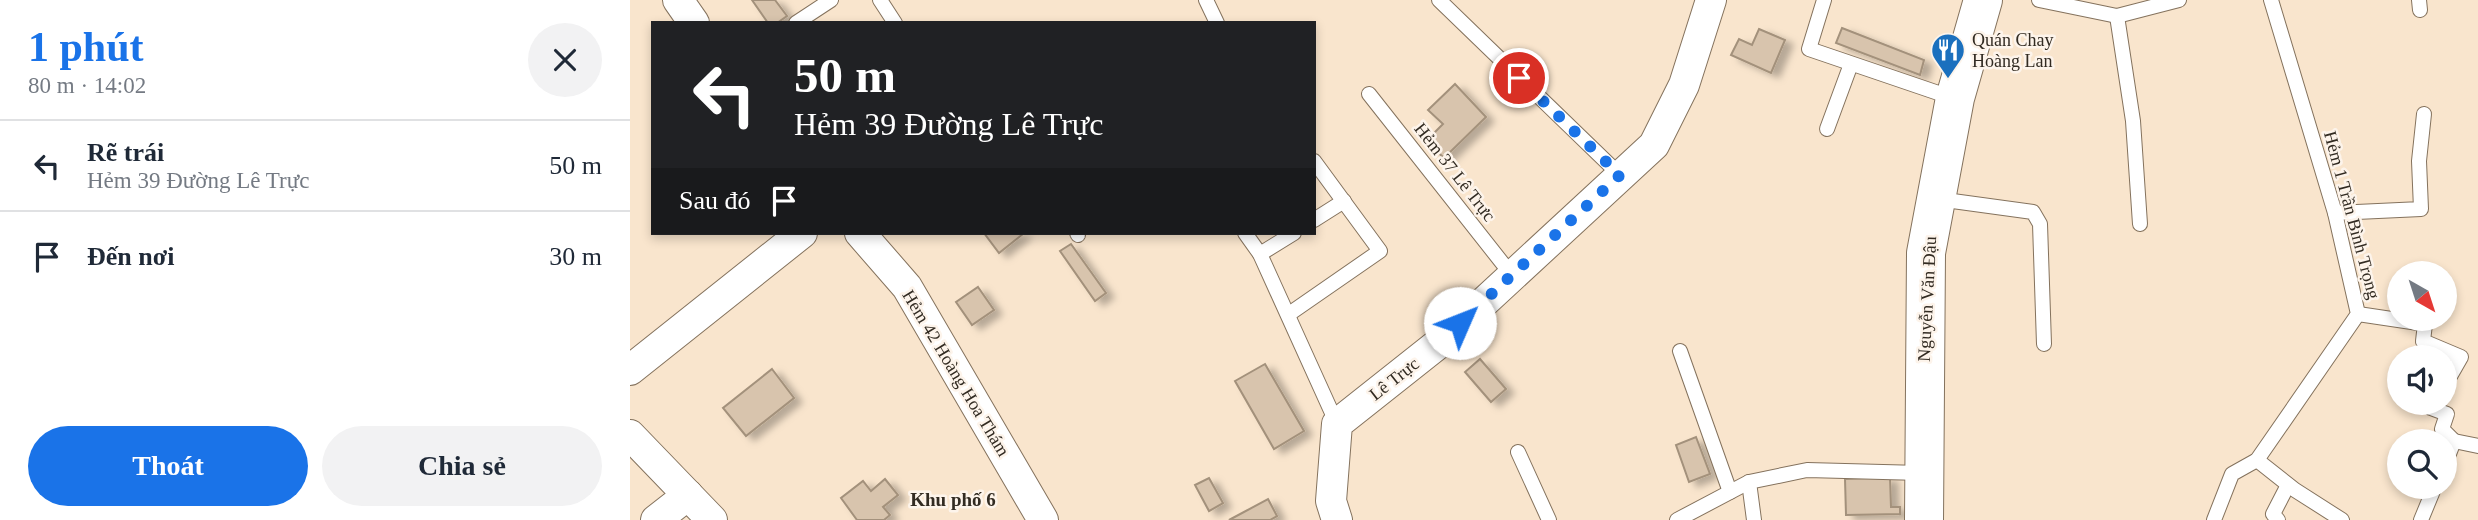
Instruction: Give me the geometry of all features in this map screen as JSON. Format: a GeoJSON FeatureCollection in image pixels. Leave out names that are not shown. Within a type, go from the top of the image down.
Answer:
{"type":"FeatureCollection","features":[{"type":"Feature","properties":{"kind":"street","name":"Lê Trực"},"geometry":{"type":"LineString","coordinates":[[1337,424],[1443,340],[1511,274],[1654,145],[1684,85],[1711,0]]}},
{"type":"Feature","properties":{"kind":"street","name":"Nguyễn Văn Đậu"},"geometry":{"type":"LineString","coordinates":[[1923,520],[1926,253],[1955,98],[1983,0]]}},
{"type":"Feature","properties":{"kind":"street"},"geometry":{"type":"LineString","coordinates":[[630,370],[799,235]]}},
{"type":"Feature","properties":{"kind":"street","name":"Hẻm 42 Hoàng Hoa Thám"},"geometry":{"type":"LineString","coordinates":[[862,235],[907,287],[1043,520]]}},
{"type":"Feature","properties":{"kind":"street"},"geometry":{"type":"LineString","coordinates":[[1337,424],[1331,501],[1337,520]]}},
{"type":"Feature","properties":{"kind":"street"},"geometry":{"type":"LineString","coordinates":[[630,435],[712,520]]}},
{"type":"Feature","properties":{"kind":"street"},"geometry":{"type":"LineString","coordinates":[[656,520],[688,495]]}},
{"type":"Feature","properties":{"kind":"lane"},"geometry":{"type":"LineString","coordinates":[[799,21],[831,0]]}},
{"type":"Feature","properties":{"kind":"lane"},"geometry":{"type":"LineString","coordinates":[[880,0],[894,21]]}},
{"type":"Feature","properties":{"kind":"lane"},"geometry":{"type":"LineString","coordinates":[[1206,0],[1216,21]]}},
{"type":"Feature","properties":{"kind":"lane"},"geometry":{"type":"LineString","coordinates":[[1439,0],[1620,175]]}},
{"type":"Feature","properties":{"kind":"lane"},"geometry":{"type":"LineString","coordinates":[[1824,0],[1809,49],[1955,98]]}},
{"type":"Feature","properties":{"kind":"lane"},"geometry":{"type":"LineString","coordinates":[[2039,0],[2117,16],[2179,0]]}},
{"type":"Feature","properties":{"kind":"lane","name":"Hẻm 1 Trần Bình Trọng"},"geometry":{"type":"LineString","coordinates":[[2214,520],[2232,474],[2257,460],[2358,314],[2335,213],[2271,0]]}},
{"type":"Feature","properties":{"kind":"lane"},"geometry":{"type":"LineString","coordinates":[[2117,16],[2133,121],[2140,224]]}},
{"type":"Feature","properties":{"kind":"lane"},"geometry":{"type":"LineString","coordinates":[[1827,129],[1851,64]]}},
{"type":"Feature","properties":{"kind":"lane","name":"Hẻm 37 Lê Trực"},"geometry":{"type":"LineString","coordinates":[[1369,94],[1511,274]]}},
{"type":"Feature","properties":{"kind":"lane"},"geometry":{"type":"LineString","coordinates":[[2335,213],[2421,209],[2419,161],[2424,114]]}},
{"type":"Feature","properties":{"kind":"lane"},"geometry":{"type":"LineString","coordinates":[[1289,314],[1380,251],[1316,164]]}},
{"type":"Feature","properties":{"kind":"lane"},"geometry":{"type":"LineString","coordinates":[[1936,199],[2034,212],[2040,225],[2043,344]]}},
{"type":"Feature","properties":{"kind":"lane"},"geometry":{"type":"LineString","coordinates":[[1316,219],[1344,201]]}},
{"type":"Feature","properties":{"kind":"lane"},"geometry":{"type":"LineString","coordinates":[[1246,235],[1260,254],[1289,314],[1337,424]]}},
{"type":"Feature","properties":{"kind":"lane"},"geometry":{"type":"LineString","coordinates":[[1260,254],[1291,235]]}},
{"type":"Feature","properties":{"kind":"lane"},"geometry":{"type":"LineString","coordinates":[[2358,314],[2425,324],[2423,341],[2432,345]]}},
{"type":"Feature","properties":{"kind":"lane"},"geometry":{"type":"LineString","coordinates":[[1679,351],[1730,492]]}},
{"type":"Feature","properties":{"kind":"lane"},"geometry":{"type":"LineString","coordinates":[[2457,442],[2478,446]]}},
{"type":"Feature","properties":{"kind":"lane"},"geometry":{"type":"LineString","coordinates":[[1518,452],[1549,520]]}},
{"type":"Feature","properties":{"kind":"lane"},"geometry":{"type":"LineString","coordinates":[[2257,460],[2288,485],[2342,520]]}},
{"type":"Feature","properties":{"kind":"lane"},"geometry":{"type":"LineString","coordinates":[[1677,520],[1749,482],[1807,470],[1923,473]]}},
{"type":"Feature","properties":{"kind":"lane"},"geometry":{"type":"LineString","coordinates":[[1749,482],[1754,520]]}},
{"type":"Feature","properties":{"kind":"lane"},"geometry":{"type":"LineString","coordinates":[[2278,520],[2273,513],[2288,485]]}},
{"type":"Feature","properties":{"kind":"lane"},"geometry":{"type":"LineString","coordinates":[[2421,520],[2430,499]]}},
{"type":"Feature","properties":{"kind":"building"},"geometry":{"type":"Polygon","coordinates":[[[752,0],[775,0],[787,16],[780,21],[767,21],[752,0]]]}},
{"type":"Feature","properties":{"kind":"building"},"geometry":{"type":"Polygon","coordinates":[[[1842,28],[1924,60],[1920,75],[1836,43],[1842,28]]]}},
{"type":"Feature","properties":{"kind":"building"},"geometry":{"type":"Polygon","coordinates":[[[1759,29],[1785,40],[1771,73],[1731,55],[1739,39],[1752,45],[1759,29]]]}},
{"type":"Feature","properties":{"kind":"building"},"geometry":{"type":"Polygon","coordinates":[[[1455,84],[1486,117],[1444,158],[1426,141],[1443,124],[1428,110],[1455,84]]]}},
{"type":"Feature","properties":{"kind":"building"},"geometry":{"type":"Polygon","coordinates":[[[986,235],[1022,235],[999,253],[986,235]]]}},
{"type":"Feature","properties":{"kind":"building"},"geometry":{"type":"Polygon","coordinates":[[[1071,244],[1106,293],[1095,301],[1060,251],[1071,244]]]}},
{"type":"Feature","properties":{"kind":"building"},"geometry":{"type":"Polygon","coordinates":[[[978,287],[994,310],[972,325],[956,302],[978,287]]]}},
{"type":"Feature","properties":{"kind":"building"},"geometry":{"type":"Polygon","coordinates":[[[1480,359],[1506,389],[1491,402],[1465,372],[1480,359]]]}},
{"type":"Feature","properties":{"kind":"building"},"geometry":{"type":"Polygon","coordinates":[[[1265,364],[1304,431],[1274,449],[1235,381],[1265,364]]]}},
{"type":"Feature","properties":{"kind":"building"},"geometry":{"type":"Polygon","coordinates":[[[772,369],[794,398],[746,436],[723,408],[772,369]]]}},
{"type":"Feature","properties":{"kind":"building"},"geometry":{"type":"Polygon","coordinates":[[[1696,437],[1710,474],[1689,482],[1676,445],[1696,437]]]}},
{"type":"Feature","properties":{"kind":"building"},"geometry":{"type":"Polygon","coordinates":[[[1890,477],[1891,507],[1900,507],[1900,514],[1846,515],[1845,479],[1890,477]]]}},
{"type":"Feature","properties":{"kind":"building"},"geometry":{"type":"Polygon","coordinates":[[[1209,478],[1223,503],[1209,511],[1195,485],[1209,478]]]}},
{"type":"Feature","properties":{"kind":"building"},"geometry":{"type":"Polygon","coordinates":[[[885,479],[898,495],[883,507],[890,515],[884,520],[857,520],[841,498],[863,481],[871,491],[885,479]]]}},
{"type":"Feature","properties":{"kind":"building"},"geometry":{"type":"Polygon","coordinates":[[[1268,499],[1277,516],[1270,520],[1229,520],[1268,499]]]}},
{"type":"Feature","properties":{"kind":"place","name":"Quán Chay Hoàng Lan"},"geometry":{"type":"Point","coordinates":[1948,80]}},
{"type":"Feature","properties":{"kind":"district","name":"Khu phố 6"},"geometry":{"type":"Point","coordinates":[953,499]}},
{"type":"Feature","properties":{"kind":"route"},"geometry":{"type":"LineString","coordinates":[[1460,323],[1620,175],[1519,78]]}}]}
